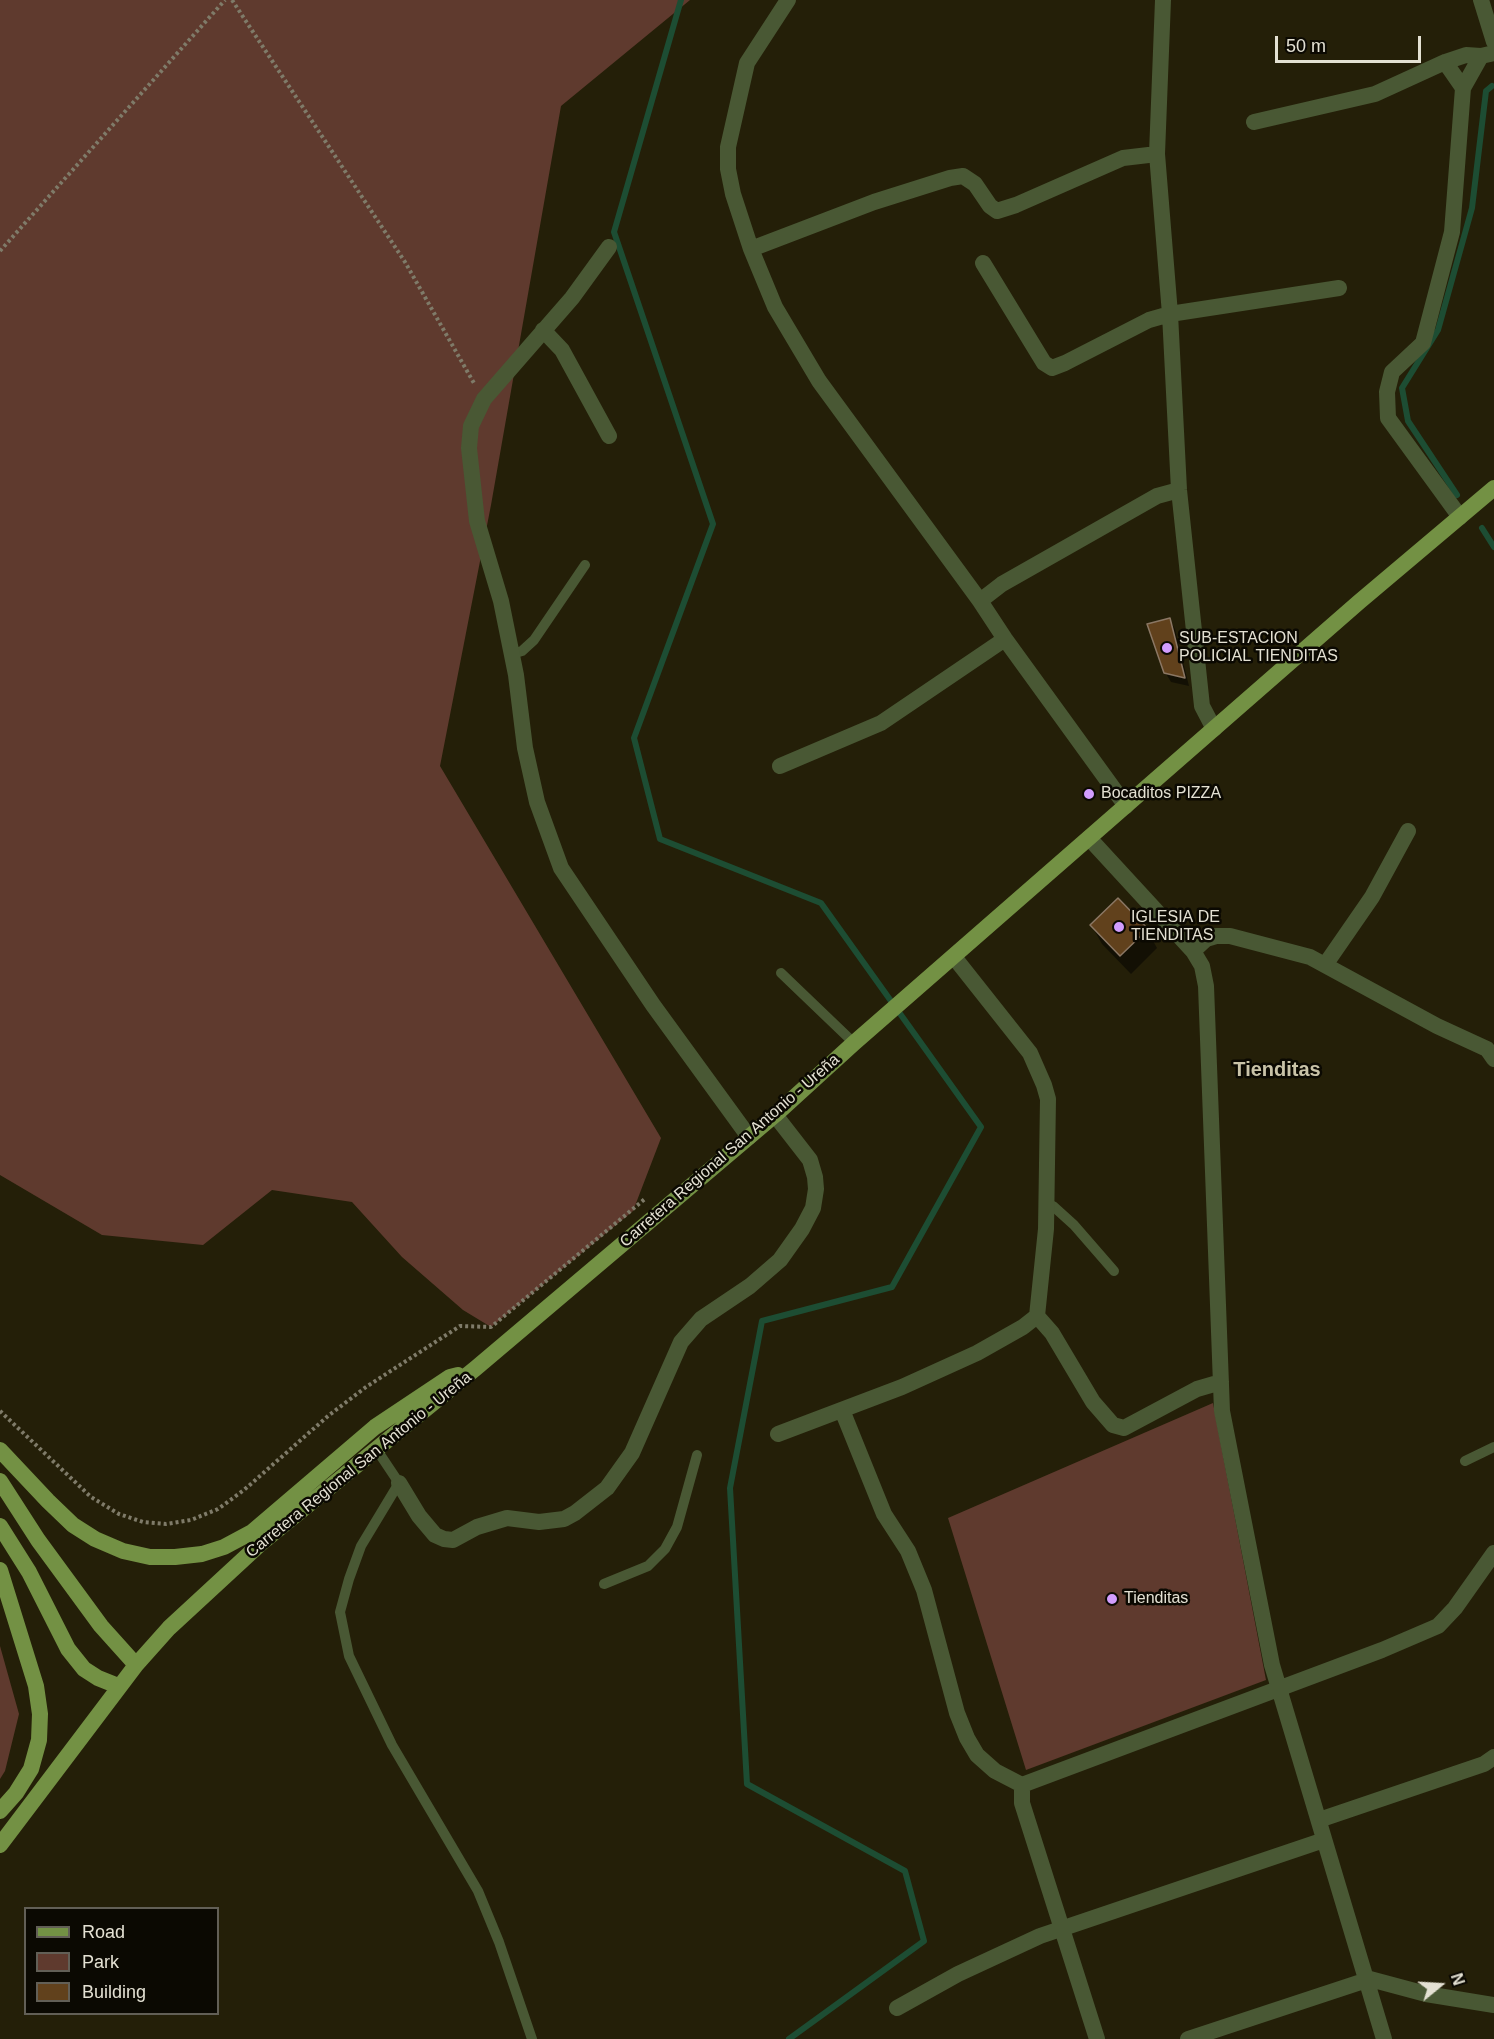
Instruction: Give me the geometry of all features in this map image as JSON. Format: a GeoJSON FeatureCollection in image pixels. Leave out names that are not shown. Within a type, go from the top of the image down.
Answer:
{"type":"FeatureCollection","features":[{"type":"Feature","properties":{"kind":"main road","name":"Carretera Regional San Antonio - Ureña"},"geometry":{"type":"LineString","coordinates":[[0,1845],[136,1665],[169,1628],[260,1544],[476,1368],[775,1115],[854,1043],[1359,602],[1493,491]]}},
{"type":"Feature","properties":{"kind":"main road"},"geometry":{"type":"LineString","coordinates":[[0,1449],[73,1525],[96,1539],[123,1551],[150,1557],[202,1554],[224,1547],[252,1532],[375,1427],[450,1377],[476,1368]]}},
{"type":"Feature","properties":{"kind":"main road"},"geometry":{"type":"LineString","coordinates":[[0,1481],[38,1540],[101,1626],[136,1665]]}},
{"type":"Feature","properties":{"kind":"main road"},"geometry":{"type":"LineString","coordinates":[[0,1526],[29,1572],[68,1649],[84,1669],[118,1686]]}},
{"type":"Feature","properties":{"kind":"main road"},"geometry":{"type":"LineString","coordinates":[[0,1570],[36,1686],[40,1714],[39,1740],[31,1768],[0,1811]]}},
{"type":"Feature","properties":{"kind":"street"},"geometry":{"type":"LineString","coordinates":[[788,0],[747,63],[728,147],[728,169],[733,194],[751,249],[775,307],[819,381],[1126,806]]}},
{"type":"Feature","properties":{"kind":"street"},"geometry":{"type":"LineString","coordinates":[[1163,0],[1157,154],[1170,314],[1179,490],[1202,706],[1214,729]]}},
{"type":"Feature","properties":{"kind":"street"},"geometry":{"type":"LineString","coordinates":[[1481,0],[1494,42]]}},
{"type":"Feature","properties":{"kind":"street"},"geometry":{"type":"LineString","coordinates":[[1254,122],[1375,94],[1445,62],[1466,55],[1488,54]]}},
{"type":"Feature","properties":{"kind":"street"},"geometry":{"type":"LineString","coordinates":[[1460,517],[1388,418],[1387,392],[1392,372],[1423,343],[1452,232],[1463,88],[1488,54]]}},
{"type":"Feature","properties":{"kind":"street"},"geometry":{"type":"LineString","coordinates":[[1445,62],[1463,88]]}},
{"type":"Feature","properties":{"kind":"street"},"geometry":{"type":"LineString","coordinates":[[751,249],[873,202],[950,178],[963,176],[975,184],[990,206],[997,211],[1123,158],[1157,154]]}},
{"type":"Feature","properties":{"kind":"street"},"geometry":{"type":"LineString","coordinates":[[609,247],[572,298],[484,399],[471,426],[469,448],[477,521],[501,601],[516,675],[525,748],[537,802],[561,868],[653,1005],[749,1137]]}},
{"type":"Feature","properties":{"kind":"street"},"geometry":{"type":"LineString","coordinates":[[983,263],[1029,341],[1044,363],[1052,368],[1149,320],[1170,314],[1339,288]]}},
{"type":"Feature","properties":{"kind":"street"},"geometry":{"type":"LineString","coordinates":[[543,330],[562,350],[609,436]]}},
{"type":"Feature","properties":{"kind":"street"},"geometry":{"type":"LineString","coordinates":[[980,601],[1002,584],[1157,496],[1179,490]]}},
{"type":"Feature","properties":{"kind":"street"},"geometry":{"type":"LineString","coordinates":[[780,766],[881,723],[1005,639]]}},
{"type":"Feature","properties":{"kind":"street"},"geometry":{"type":"LineString","coordinates":[[1325,965],[1377,888],[1408,831]]}},
{"type":"Feature","properties":{"kind":"street"},"geometry":{"type":"LineString","coordinates":[[1089,838],[1193,951],[1202,966],[1206,986],[1222,1411],[1272,1665],[1384,2039]]}},
{"type":"Feature","properties":{"kind":"street"},"geometry":{"type":"LineString","coordinates":[[1193,951],[1206,939],[1230,936],[1310,957],[1437,1026],[1492,1050]]}},
{"type":"Feature","properties":{"kind":"street"},"geometry":{"type":"LineString","coordinates":[[778,1434],[902,1387],[977,1353],[1023,1327],[1037,1316],[1046,1229],[1048,1099],[1030,1053],[954,957]]}},
{"type":"Feature","properties":{"kind":"street"},"geometry":{"type":"LineString","coordinates":[[399,1483],[418,1516],[435,1535],[453,1540],[486,1524],[507,1518],[539,1522],[564,1519],[607,1488],[632,1453],[681,1342],[701,1319],[750,1286],[780,1260],[802,1229],[813,1208],[816,1189],[810,1160],[775,1115]]}},
{"type":"Feature","properties":{"kind":"street"},"geometry":{"type":"LineString","coordinates":[[1037,1316],[1052,1333],[1093,1402],[1113,1425],[1124,1428],[1197,1389],[1221,1382]]}},
{"type":"Feature","properties":{"kind":"street"},"geometry":{"type":"LineString","coordinates":[[842,1410],[884,1514],[908,1551],[924,1590],[957,1713],[967,1738],[977,1755],[995,1771],[1022,1785],[1382,1650],[1438,1626],[1455,1608],[1494,1553]]}},
{"type":"Feature","properties":{"kind":"street"},"geometry":{"type":"LineString","coordinates":[[1319,1820],[1484,1764],[1494,1757]]}},
{"type":"Feature","properties":{"kind":"street"},"geometry":{"type":"LineString","coordinates":[[1022,1785],[1022,1803],[1097,2039]]}},
{"type":"Feature","properties":{"kind":"street"},"geometry":{"type":"LineString","coordinates":[[897,2008],[967,1970],[1040,1936],[1324,1840]]}},
{"type":"Feature","properties":{"kind":"street"},"geometry":{"type":"LineString","coordinates":[[1188,2039],[1370,1979],[1426,1994],[1494,2005]]}},
{"type":"Feature","properties":{"kind":"lane"},"geometry":{"type":"LineString","coordinates":[[512,654],[522,651],[534,640],[585,566]]}},
{"type":"Feature","properties":{"kind":"lane"},"geometry":{"type":"LineString","coordinates":[[781,973],[854,1043]]}},
{"type":"Feature","properties":{"kind":"lane"},"geometry":{"type":"LineString","coordinates":[[1046,1203],[1053,1206],[1074,1225],[1114,1272]]}},
{"type":"Feature","properties":{"kind":"lane"},"geometry":{"type":"LineString","coordinates":[[1465,1461],[1494,1447]]}},
{"type":"Feature","properties":{"kind":"lane"},"geometry":{"type":"LineString","coordinates":[[377,1450],[399,1483],[361,1546],[349,1579],[340,1612],[349,1656],[392,1745],[478,1891],[500,1942],[531,2039]]}},
{"type":"Feature","properties":{"kind":"lane"},"geometry":{"type":"LineString","coordinates":[[604,1584],[648,1566],[665,1549],[677,1527],[697,1455]]}},
{"type":"Feature","properties":{"kind":"path"},"geometry":{"type":"LineString","coordinates":[[0,251],[225,0]]}},
{"type":"Feature","properties":{"kind":"path"},"geometry":{"type":"LineString","coordinates":[[232,0],[405,262],[484,399]]}},
{"type":"Feature","properties":{"kind":"path"},"geometry":{"type":"LineString","coordinates":[[0,1411],[91,1497],[119,1514],[143,1522],[166,1524],[191,1520],[218,1509],[244,1490],[328,1416],[366,1387],[460,1326],[491,1327],[646,1198]]}},
{"type":"Feature","properties":{"kind":"green space"},"geometry":{"type":"Polygon","coordinates":[[[0,0],[690,0],[561,106],[491,505],[440,766],[661,1138],[633,1211],[491,1327],[463,1310],[402,1257],[352,1202],[272,1190],[203,1245],[102,1235],[0,1175],[0,0]]]}},
{"type":"Feature","properties":{"kind":"green space","name":"Tienditas"},"geometry":{"type":"Polygon","coordinates":[[[1213,1403],[1266,1680],[1026,1770],[948,1518],[1213,1403]]]}},
{"type":"Feature","properties":{"kind":"green space"},"geometry":{"type":"Polygon","coordinates":[[[0,1646],[19,1714],[5,1771],[0,1779],[0,1646]]]}},
{"type":"Feature","properties":{"kind":"building","name":"SUB-ESTACION POLICIAL TIENDITAS"},"geometry":{"type":"Polygon","coordinates":[[[1170,618],[1185,678],[1164,673],[1147,624],[1170,618]]]}},
{"type":"Feature","properties":{"kind":"building","name":"IGLESIA DE TIENDITAS"},"geometry":{"type":"Polygon","coordinates":[[[1118,898],[1148,929],[1120,956],[1090,925],[1118,898]]]}},
{"type":"Feature","properties":{"kind":"waterway"},"geometry":{"type":"LineString","coordinates":[[681,0],[614,232],[713,524],[634,738],[660,839],[821,903],[981,1127],[892,1287],[762,1321],[730,1488],[747,1784],[905,1871],[924,1941],[789,2039]]}},
{"type":"Feature","properties":{"kind":"waterway"},"geometry":{"type":"LineString","coordinates":[[1457,495],[1408,421],[1402,388],[1438,330],[1472,208],[1486,91],[1492,86]]}},
{"type":"Feature","properties":{"kind":"waterway"},"geometry":{"type":"LineString","coordinates":[[1482,528],[1494,547]]}},
{"type":"Feature","properties":{"kind":"place","name":"SUB-ESTACION POLICIAL TIENDITAS"},"geometry":{"type":"Point","coordinates":[1167,648]}},
{"type":"Feature","properties":{"kind":"place","name":"Bocaditos PIZZA"},"geometry":{"type":"Point","coordinates":[1089,794]}},
{"type":"Feature","properties":{"kind":"place","name":"IGLESIA DE TIENDITAS"},"geometry":{"type":"Point","coordinates":[1119,927]}},
{"type":"Feature","properties":{"kind":"place","name":"Tienditas"},"geometry":{"type":"Point","coordinates":[1112,1599]}},
{"type":"Feature","properties":{"kind":"district","name":"Tienditas"},"geometry":{"type":"Point","coordinates":[1277,1070]}}]}
